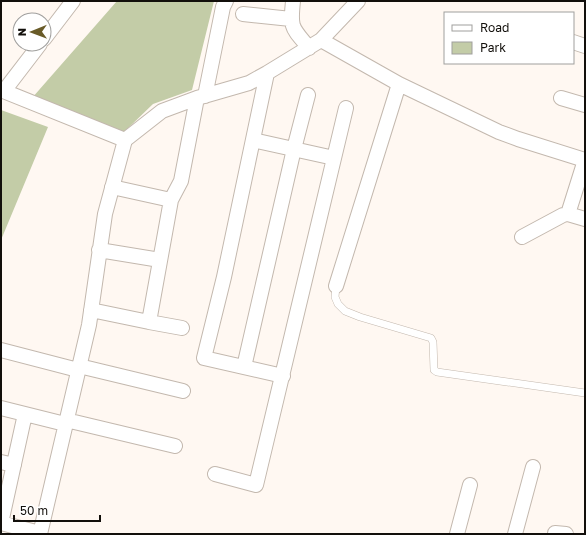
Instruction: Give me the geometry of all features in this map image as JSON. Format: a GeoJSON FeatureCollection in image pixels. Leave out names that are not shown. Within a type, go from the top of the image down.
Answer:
{"type":"FeatureCollection","features":[{"type":"Feature","properties":{"kind":"street"},"geometry":{"type":"LineString","coordinates":[[52,29],[73,1]]}},
{"type":"Feature","properties":{"kind":"street"},"geometry":{"type":"LineString","coordinates":[[149,322],[171,200],[181,181],[222,7],[226,1]]}},
{"type":"Feature","properties":{"kind":"street"},"geometry":{"type":"LineString","coordinates":[[293,1],[291,19],[293,29],[309,48]]}},
{"type":"Feature","properties":{"kind":"street"},"geometry":{"type":"LineString","coordinates":[[25,414],[7,464],[1,523],[40,534],[89,324],[105,214],[125,140],[162,111],[201,97],[249,83],[309,48],[321,40],[358,1]]}},
{"type":"Feature","properties":{"kind":"street"},"geometry":{"type":"LineString","coordinates":[[243,14],[291,19]]}},
{"type":"Feature","properties":{"kind":"street"},"geometry":{"type":"LineString","coordinates":[[321,40],[399,84],[499,132],[585,160],[568,214]]}},
{"type":"Feature","properties":{"kind":"street"},"geometry":{"type":"LineString","coordinates":[[574,42],[585,46]]}},
{"type":"Feature","properties":{"kind":"street"},"geometry":{"type":"LineString","coordinates":[[33,52],[2,90],[125,140]]}},
{"type":"Feature","properties":{"kind":"street"},"geometry":{"type":"LineString","coordinates":[[267,73],[224,277],[204,358],[283,376]]}},
{"type":"Feature","properties":{"kind":"street"},"geometry":{"type":"LineString","coordinates":[[336,286],[399,84]]}},
{"type":"Feature","properties":{"kind":"street"},"geometry":{"type":"LineString","coordinates":[[244,367],[294,149],[308,95]]}},
{"type":"Feature","properties":{"kind":"street"},"geometry":{"type":"LineString","coordinates":[[561,98],[585,105]]}},
{"type":"Feature","properties":{"kind":"street"},"geometry":{"type":"LineString","coordinates":[[214,474],[256,485],[346,108]]}},
{"type":"Feature","properties":{"kind":"street"},"geometry":{"type":"LineString","coordinates":[[253,140],[334,158]]}},
{"type":"Feature","properties":{"kind":"street"},"geometry":{"type":"LineString","coordinates":[[112,187],[171,200]]}},
{"type":"Feature","properties":{"kind":"street"},"geometry":{"type":"LineString","coordinates":[[522,237],[568,214],[585,220]]}},
{"type":"Feature","properties":{"kind":"street"},"geometry":{"type":"LineString","coordinates":[[99,250],[160,260]]}},
{"type":"Feature","properties":{"kind":"street"},"geometry":{"type":"LineString","coordinates":[[91,310],[182,328]]}},
{"type":"Feature","properties":{"kind":"street"},"geometry":{"type":"LineString","coordinates":[[1,350],[184,391]]}},
{"type":"Feature","properties":{"kind":"street"},"geometry":{"type":"LineString","coordinates":[[1,408],[175,446]]}},
{"type":"Feature","properties":{"kind":"street"},"geometry":{"type":"LineString","coordinates":[[515,534],[533,467]]}},
{"type":"Feature","properties":{"kind":"street"},"geometry":{"type":"LineString","coordinates":[[457,534],[470,486]]}},
{"type":"Feature","properties":{"kind":"street"},"geometry":{"type":"LineString","coordinates":[[555,534],[566,534]]}},
{"type":"Feature","properties":{"kind":"lane"},"geometry":{"type":"LineString","coordinates":[[336,286],[335,297],[338,304],[345,311],[360,317],[431,338],[433,342],[434,370],[437,372],[585,392]]}},
{"type":"Feature","properties":{"kind":"green space"},"geometry":{"type":"Polygon","coordinates":[[[117,1],[214,1],[192,90],[153,104],[123,133],[32,98],[117,1]]]}},
{"type":"Feature","properties":{"kind":"green space"},"geometry":{"type":"Polygon","coordinates":[[[1,110],[48,127],[1,240],[1,110]]]}}]}
